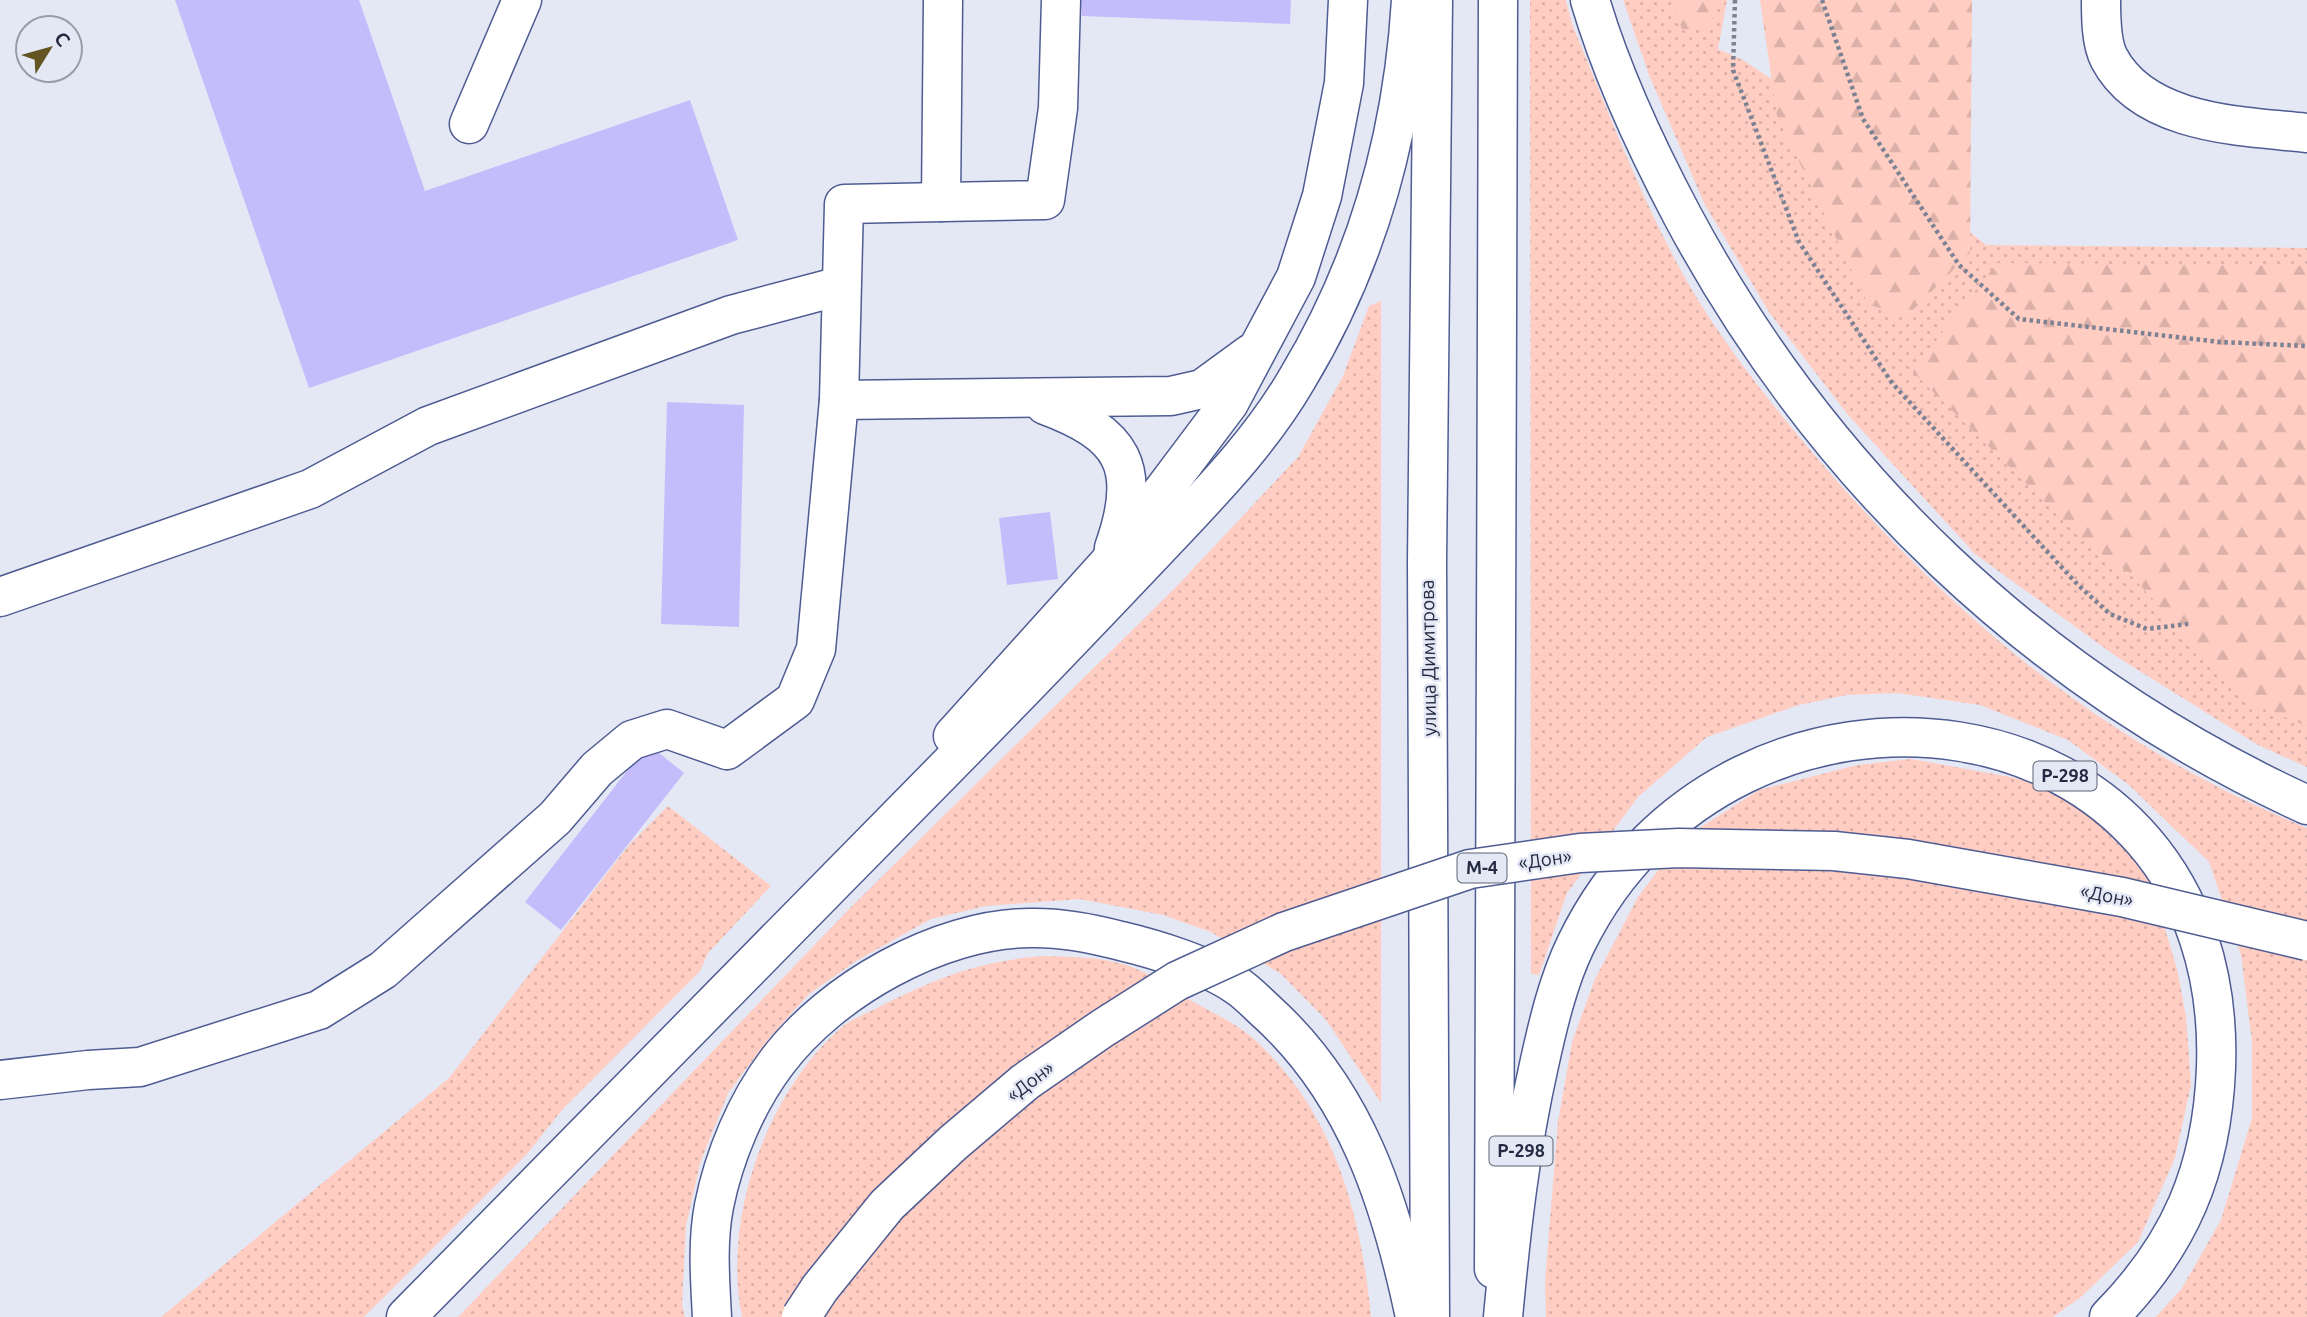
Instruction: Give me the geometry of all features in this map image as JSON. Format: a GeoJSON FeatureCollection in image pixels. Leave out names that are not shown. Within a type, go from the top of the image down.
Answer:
{"type":"FeatureCollection","features":[{"type":"Feature","properties":{"kind":"main road"},"geometry":{"type":"LineString","coordinates":[[469,124],[522,0]]}},
{"type":"Feature","properties":{"kind":"main road"},"geometry":{"type":"LineString","coordinates":[[941,202],[943,0]]}},
{"type":"Feature","properties":{"kind":"main road"},"geometry":{"type":"LineString","coordinates":[[0,1080],[88,1070],[140,1068],[319,1010],[383,970],[555,818],[597,769],[632,740],[667,729],[727,750],[795,699],[816,649],[839,400],[844,204],[1045,200],[1058,108],[1061,0]]}},
{"type":"Feature","properties":{"kind":"main road"},"geometry":{"type":"LineString","coordinates":[[745,970],[865,828],[976,712],[1056,618],[1108,564],[1229,403],[1296,276],[1322,196],[1344,83],[1348,0]]}},
{"type":"Feature","properties":{"kind":"main road"},"geometry":{"type":"LineString","coordinates":[[406,1317],[971,743],[1230,471],[1297,381],[1323,331],[1367,232],[1393,140],[1407,70],[1411,0]]}},
{"type":"Feature","properties":{"kind":"main road","name":"улица Димитрова"},"geometry":{"type":"LineString","coordinates":[[1430,1317],[1427,548],[1433,0]]}},
{"type":"Feature","properties":{"kind":"main road"},"geometry":{"type":"LineString","coordinates":[[1494,1317],[1498,0]]}},
{"type":"Feature","properties":{"kind":"main road"},"geometry":{"type":"LineString","coordinates":[[1590,0],[1630,110],[1702,251],[1741,318],[1775,368],[1867,482],[1999,611],[2069,668],[2227,767],[2307,805]]}},
{"type":"Feature","properties":{"kind":"main road"},"geometry":{"type":"LineString","coordinates":[[2101,0],[2107,56],[2123,80],[2160,106],[2221,123],[2307,134]]}},
{"type":"Feature","properties":{"kind":"main road"},"geometry":{"type":"LineString","coordinates":[[0,597],[310,489],[440,421],[731,315],[840,286]]}},
{"type":"Feature","properties":{"kind":"main road"},"geometry":{"type":"LineString","coordinates":[[839,400],[1150,398],[1202,389],[1233,369],[1259,346]]}},
{"type":"Feature","properties":{"kind":"main road"},"geometry":{"type":"LineString","coordinates":[[1033,400],[1080,418],[1106,436],[1119,452],[1125,472],[1125,509],[1108,564]]}},
{"type":"Feature","properties":{"kind":"main road","name":"Р-298"},"geometry":{"type":"LineString","coordinates":[[1503,1317],[1521,1144],[1542,1050],[1558,988],[1575,946],[1600,900],[1667,822],[1707,793],[1758,765],[1818,746],[1906,737],[1961,740],[2001,750],[2072,779],[2133,828],[2159,857],[2197,934],[2208,972],[2217,1035],[2211,1139],[2191,1198],[2161,1254],[2109,1317]]}},
{"type":"Feature","properties":{"kind":"main road","name":"«Дон»"},"geometry":{"type":"LineString","coordinates":[[801,1317],[820,1288],[887,1205],[953,1143],[1026,1082],[1103,1028],[1177,981],[1284,932],[1470,869],[1580,853],[1750,848],[1834,851],[1908,859],[2122,897],[2307,942]]}},
{"type":"Feature","properties":{"kind":"main road"},"geometry":{"type":"LineString","coordinates":[[712,1317],[709,1264],[714,1207],[728,1155],[748,1109],[778,1061],[828,1010],[884,971],[957,940],[1028,928],[1084,931],[1160,951],[1236,984],[1296,1039],[1329,1081],[1353,1122],[1380,1179],[1405,1266],[1416,1317]]}},
{"type":"Feature","properties":{"kind":"path"},"geometry":{"type":"LineString","coordinates":[[1735,0],[1733,70],[1799,242],[1892,383],[2078,585],[2110,614],[2147,629],[2188,624]]}},
{"type":"Feature","properties":{"kind":"path"},"geometry":{"type":"LineString","coordinates":[[1822,0],[1863,119],[1959,265],[2019,319],[2220,342],[2307,346]]}},
{"type":"Feature","properties":{"kind":"green space"},"geometry":{"type":"Polygon","coordinates":[[[1530,0],[1566,0],[1572,24],[1610,116],[1679,267],[1726,342],[1761,390],[1870,518],[1925,574],[1981,625],[2039,673],[2100,718],[2165,758],[2234,795],[2307,828],[2307,1317],[2156,1317],[2182,1288],[2221,1220],[2252,1118],[2252,1042],[2241,955],[2209,862],[2129,785],[2068,740],[1980,705],[1897,693],[1847,695],[1799,705],[1707,737],[1638,797],[1567,893],[1539,975],[1531,974],[1530,0]]]}},
{"type":"Feature","properties":{"kind":"green space"},"geometry":{"type":"Polygon","coordinates":[[[1623,0],[1727,0],[1718,49],[1743,60],[1809,104],[1986,245],[2307,248],[2307,767],[2258,745],[2117,657],[1975,554],[1848,415],[1769,312],[1704,203],[1649,75],[1623,0]]]}},
{"type":"Feature","properties":{"kind":"green space"},"geometry":{"type":"Polygon","coordinates":[[[1672,0],[1718,0],[1717,13],[1703,29],[1682,29],[1672,0]]]}},
{"type":"Feature","properties":{"kind":"green space"},"geometry":{"type":"Polygon","coordinates":[[[1760,0],[1972,0],[1970,253],[1906,317],[1868,304],[1777,116],[1760,0]]]}},
{"type":"Feature","properties":{"kind":"green space"},"geometry":{"type":"Polygon","coordinates":[[[1997,263],[2307,266],[2307,726],[2246,702],[2128,572],[2091,547],[1912,371],[1997,263]]]}},
{"type":"Feature","properties":{"kind":"green space"},"geometry":{"type":"Polygon","coordinates":[[[1381,301],[1381,1103],[1327,1021],[1281,974],[1211,932],[1163,915],[1080,899],[986,906],[931,919],[856,961],[809,994],[770,1037],[728,1093],[700,1163],[686,1226],[682,1305],[685,1317],[458,1317],[850,908],[1175,588],[1298,457],[1343,376],[1369,306],[1381,301]]]}},
{"type":"Feature","properties":{"kind":"green space"},"geometry":{"type":"Polygon","coordinates":[[[1911,759],[2021,779],[2076,803],[2148,872],[2177,969],[2186,1016],[2191,1085],[2175,1158],[2138,1242],[2081,1297],[2053,1317],[1546,1317],[1545,1281],[1558,1122],[1572,1042],[1595,979],[1638,897],[1681,840],[1759,790],[1857,765],[1911,759]]]}},
{"type":"Feature","properties":{"kind":"green space"},"geometry":{"type":"Polygon","coordinates":[[[668,806],[771,886],[708,953],[700,971],[562,1110],[526,1155],[364,1317],[161,1317],[449,1078],[629,845],[668,806]]]}},
{"type":"Feature","properties":{"kind":"green space"},"geometry":{"type":"Polygon","coordinates":[[[1045,956],[1102,960],[1124,964],[1141,971],[1239,1028],[1254,1039],[1282,1068],[1305,1099],[1339,1166],[1360,1240],[1371,1317],[742,1317],[737,1279],[739,1240],[745,1200],[756,1160],[772,1122],[792,1086],[815,1054],[846,1024],[920,987],[979,966],[1045,956]]]}},
{"type":"Feature","properties":{"kind":"building"},"geometry":{"type":"Polygon","coordinates":[[[175,0],[359,0],[425,191],[690,100],[738,240],[309,388],[175,0]]]}},
{"type":"Feature","properties":{"kind":"building"},"geometry":{"type":"Polygon","coordinates":[[[1081,0],[1291,0],[1290,24],[1082,16],[1081,0]]]}},
{"type":"Feature","properties":{"kind":"building"},"geometry":{"type":"Polygon","coordinates":[[[667,402],[744,405],[739,627],[661,624],[667,402]]]}},
{"type":"Feature","properties":{"kind":"building"},"geometry":{"type":"Polygon","coordinates":[[[1050,512],[1058,579],[1007,585],[999,518],[1050,512]]]}},
{"type":"Feature","properties":{"kind":"building"},"geometry":{"type":"Polygon","coordinates":[[[648,744],[684,773],[561,930],[525,902],[648,744]]]}}]}
